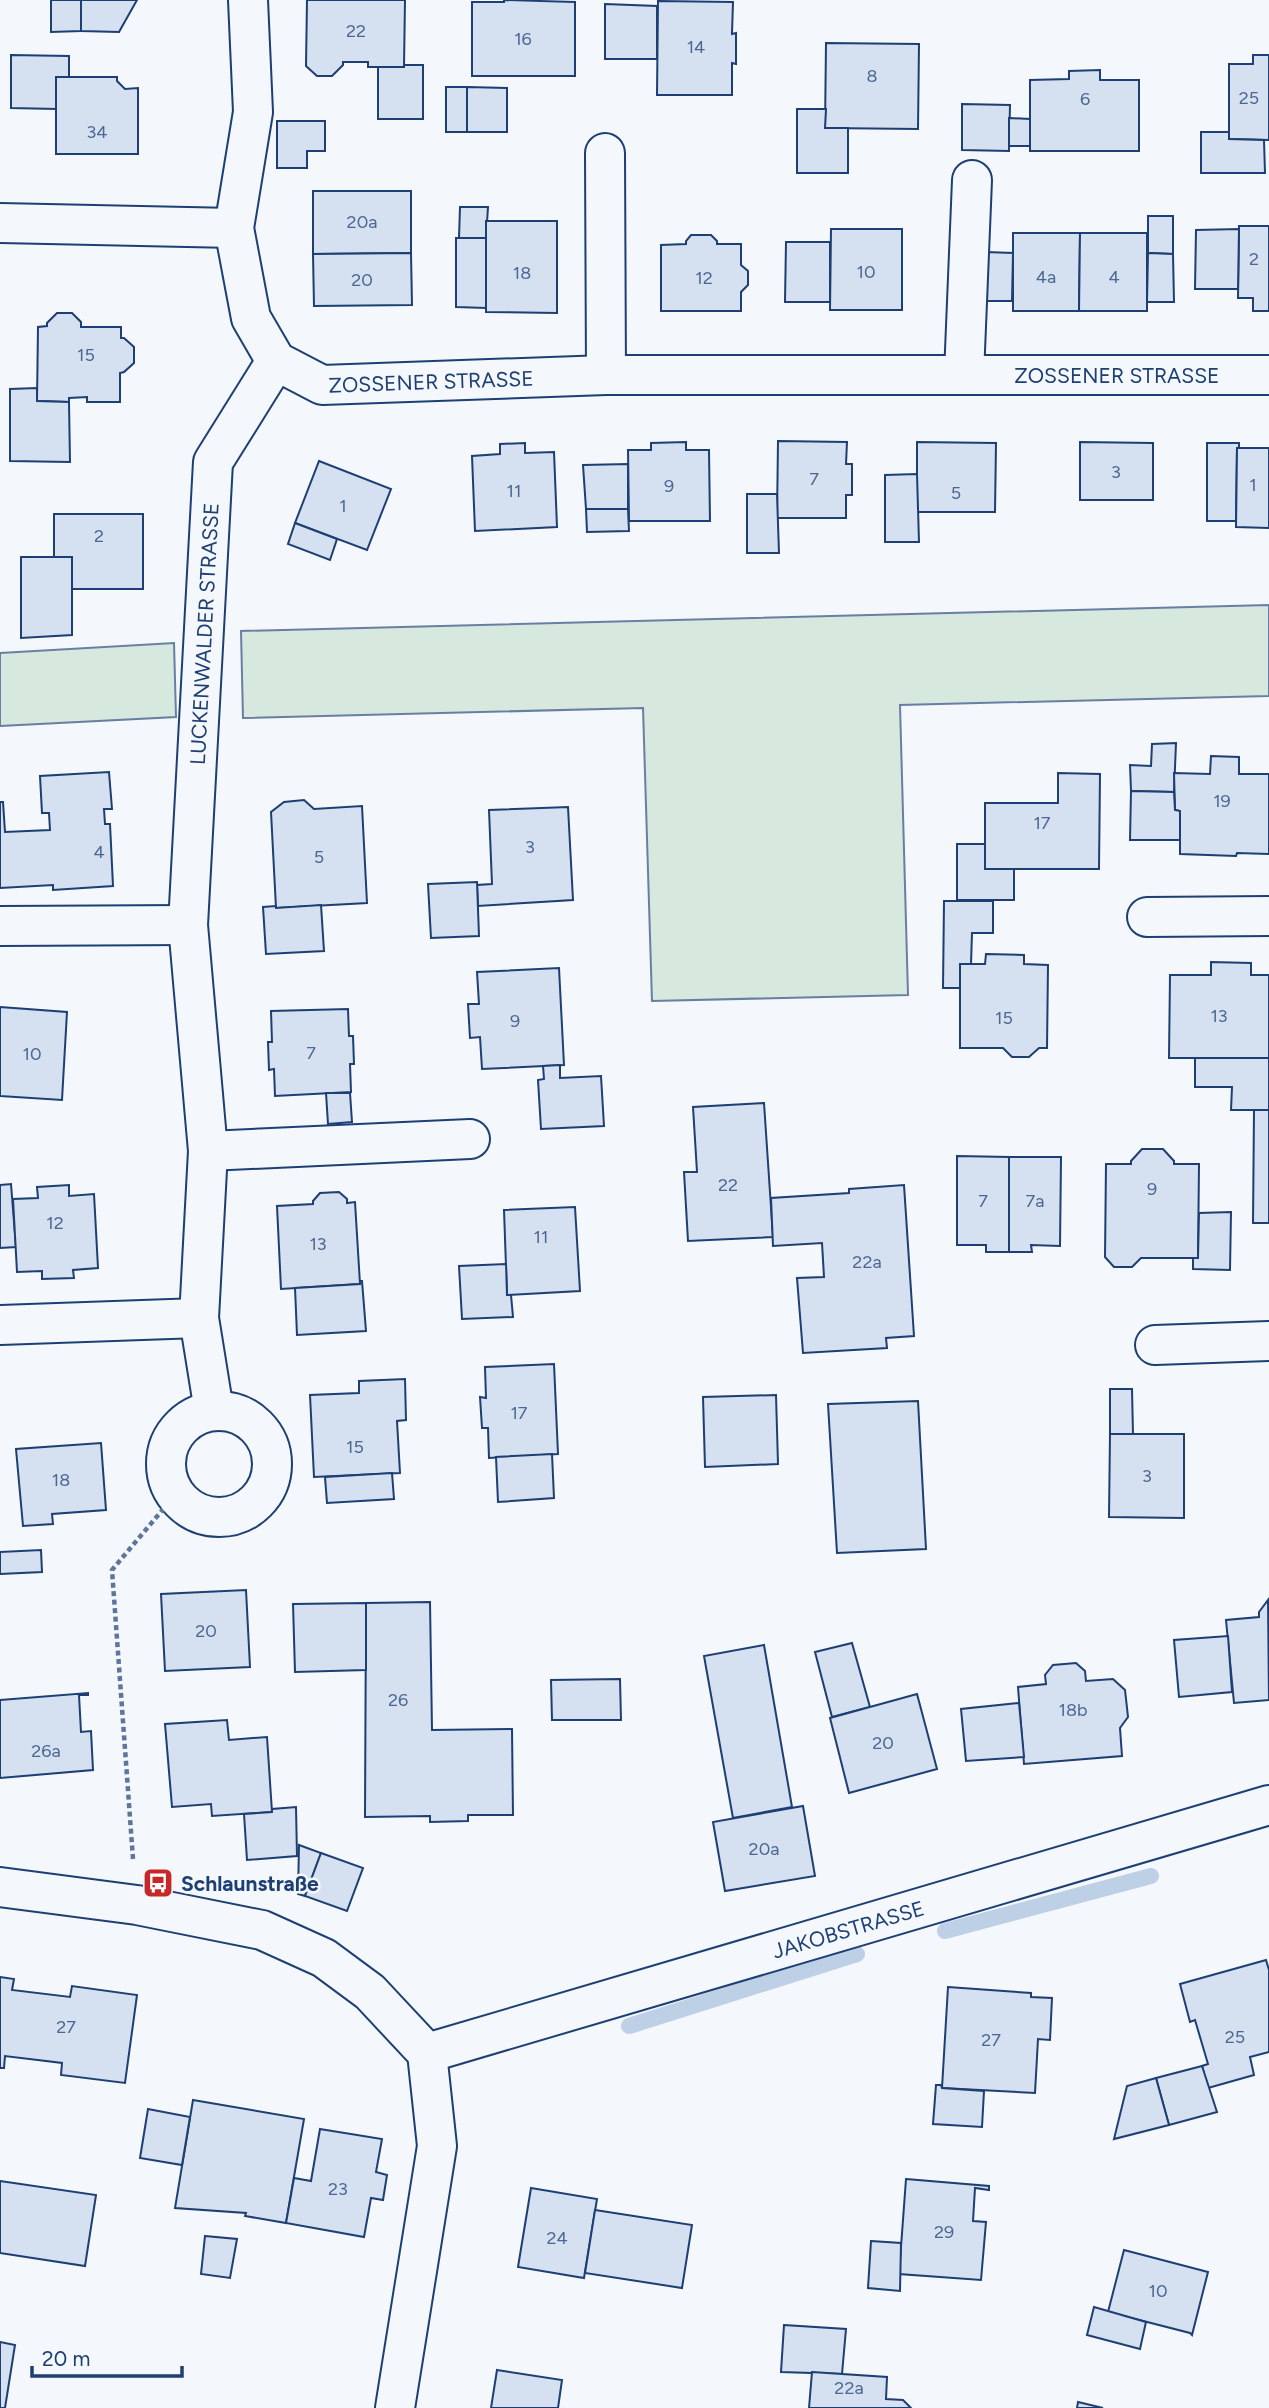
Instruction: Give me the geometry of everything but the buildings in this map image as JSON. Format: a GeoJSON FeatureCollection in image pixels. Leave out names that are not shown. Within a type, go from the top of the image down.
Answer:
{"type":"FeatureCollection","features":[{"type":"Feature","properties":{"kind":"street"},"geometry":{"type":"LineString","coordinates":[[248,0],[253,112],[234,228],[251,318],[276,361]]}},
{"type":"Feature","properties":{"kind":"street"},"geometry":{"type":"LineString","coordinates":[[605,153],[606,375]]}},
{"type":"Feature","properties":{"kind":"street"},"geometry":{"type":"LineString","coordinates":[[964,375],[972,180]]}},
{"type":"Feature","properties":{"kind":"street"},"geometry":{"type":"LineString","coordinates":[[0,223],[234,228]]}},
{"type":"Feature","properties":{"kind":"street","name":"ZOSSENER STRASSE"},"geometry":{"type":"LineString","coordinates":[[276,361],[322,385],[606,375],[1269,375]]}},
{"type":"Feature","properties":{"kind":"street","name":"LUCKENWALDER STRASSE"},"geometry":{"type":"LineString","coordinates":[[214,1411],[199,1318],[208,1150],[188,925],[213,462],[276,361]]}},
{"type":"Feature","properties":{"kind":"street"},"geometry":{"type":"LineString","coordinates":[[1147,917],[1269,916]]}},
{"type":"Feature","properties":{"kind":"street"},"geometry":{"type":"LineString","coordinates":[[0,926],[188,925]]}},
{"type":"Feature","properties":{"kind":"street"},"geometry":{"type":"LineString","coordinates":[[208,1150],[470,1139]]}},
{"type":"Feature","properties":{"kind":"street"},"geometry":{"type":"LineString","coordinates":[[0,1325],[199,1318]]}},
{"type":"Feature","properties":{"kind":"street"},"geometry":{"type":"LineString","coordinates":[[1155,1345],[1269,1340]]}},
{"type":"Feature","properties":{"kind":"street"},"geometry":{"type":"LineString","coordinates":[[214,1411],[232,1412],[249,1420],[262,1433],[270,1450],[272,1468],[267,1486],[257,1502],[241,1513],[223,1517],[196,1511],[175,1495],[167,1478],[165,1460],[170,1442],[180,1426],[195,1416],[214,1411]]}},
{"type":"Feature","properties":{"kind":"street","name":"JAKOBSTRASSE"},"geometry":{"type":"LineString","coordinates":[[427,2053],[1269,1805]]}},
{"type":"Feature","properties":{"kind":"street"},"geometry":{"type":"LineString","coordinates":[[0,1887],[137,1905],[262,1930],[324,1958],[370,1992],[427,2053],[437,2146],[395,2408]]}},
{"type":"Feature","properties":{"kind":"path"},"geometry":{"type":"LineString","coordinates":[[137,1905],[112,1570],[175,1495]]}},
{"type":"Feature","properties":{"kind":"shaded area"},"geometry":{"type":"Polygon","coordinates":[[[1269,605],[1269,696],[900,705],[908,995],[652,1001],[643,708],[243,718],[241,631],[1269,605]]]}},
{"type":"Feature","properties":{"kind":"shaded area"},"geometry":{"type":"Polygon","coordinates":[[[174,643],[176,717],[0,726],[0,653],[174,643]]]}},
{"type":"Feature","properties":{"kind":"waterway"},"geometry":{"type":"LineString","coordinates":[[945,1931],[1151,1876]]}},
{"type":"Feature","properties":{"kind":"waterway"},"geometry":{"type":"LineString","coordinates":[[629,2026],[857,1954]]}},
{"type":"Feature","properties":{"kind":"place","name":"Schlaunstraße"},"geometry":{"type":"Point","coordinates":[158,1883]}}]}
